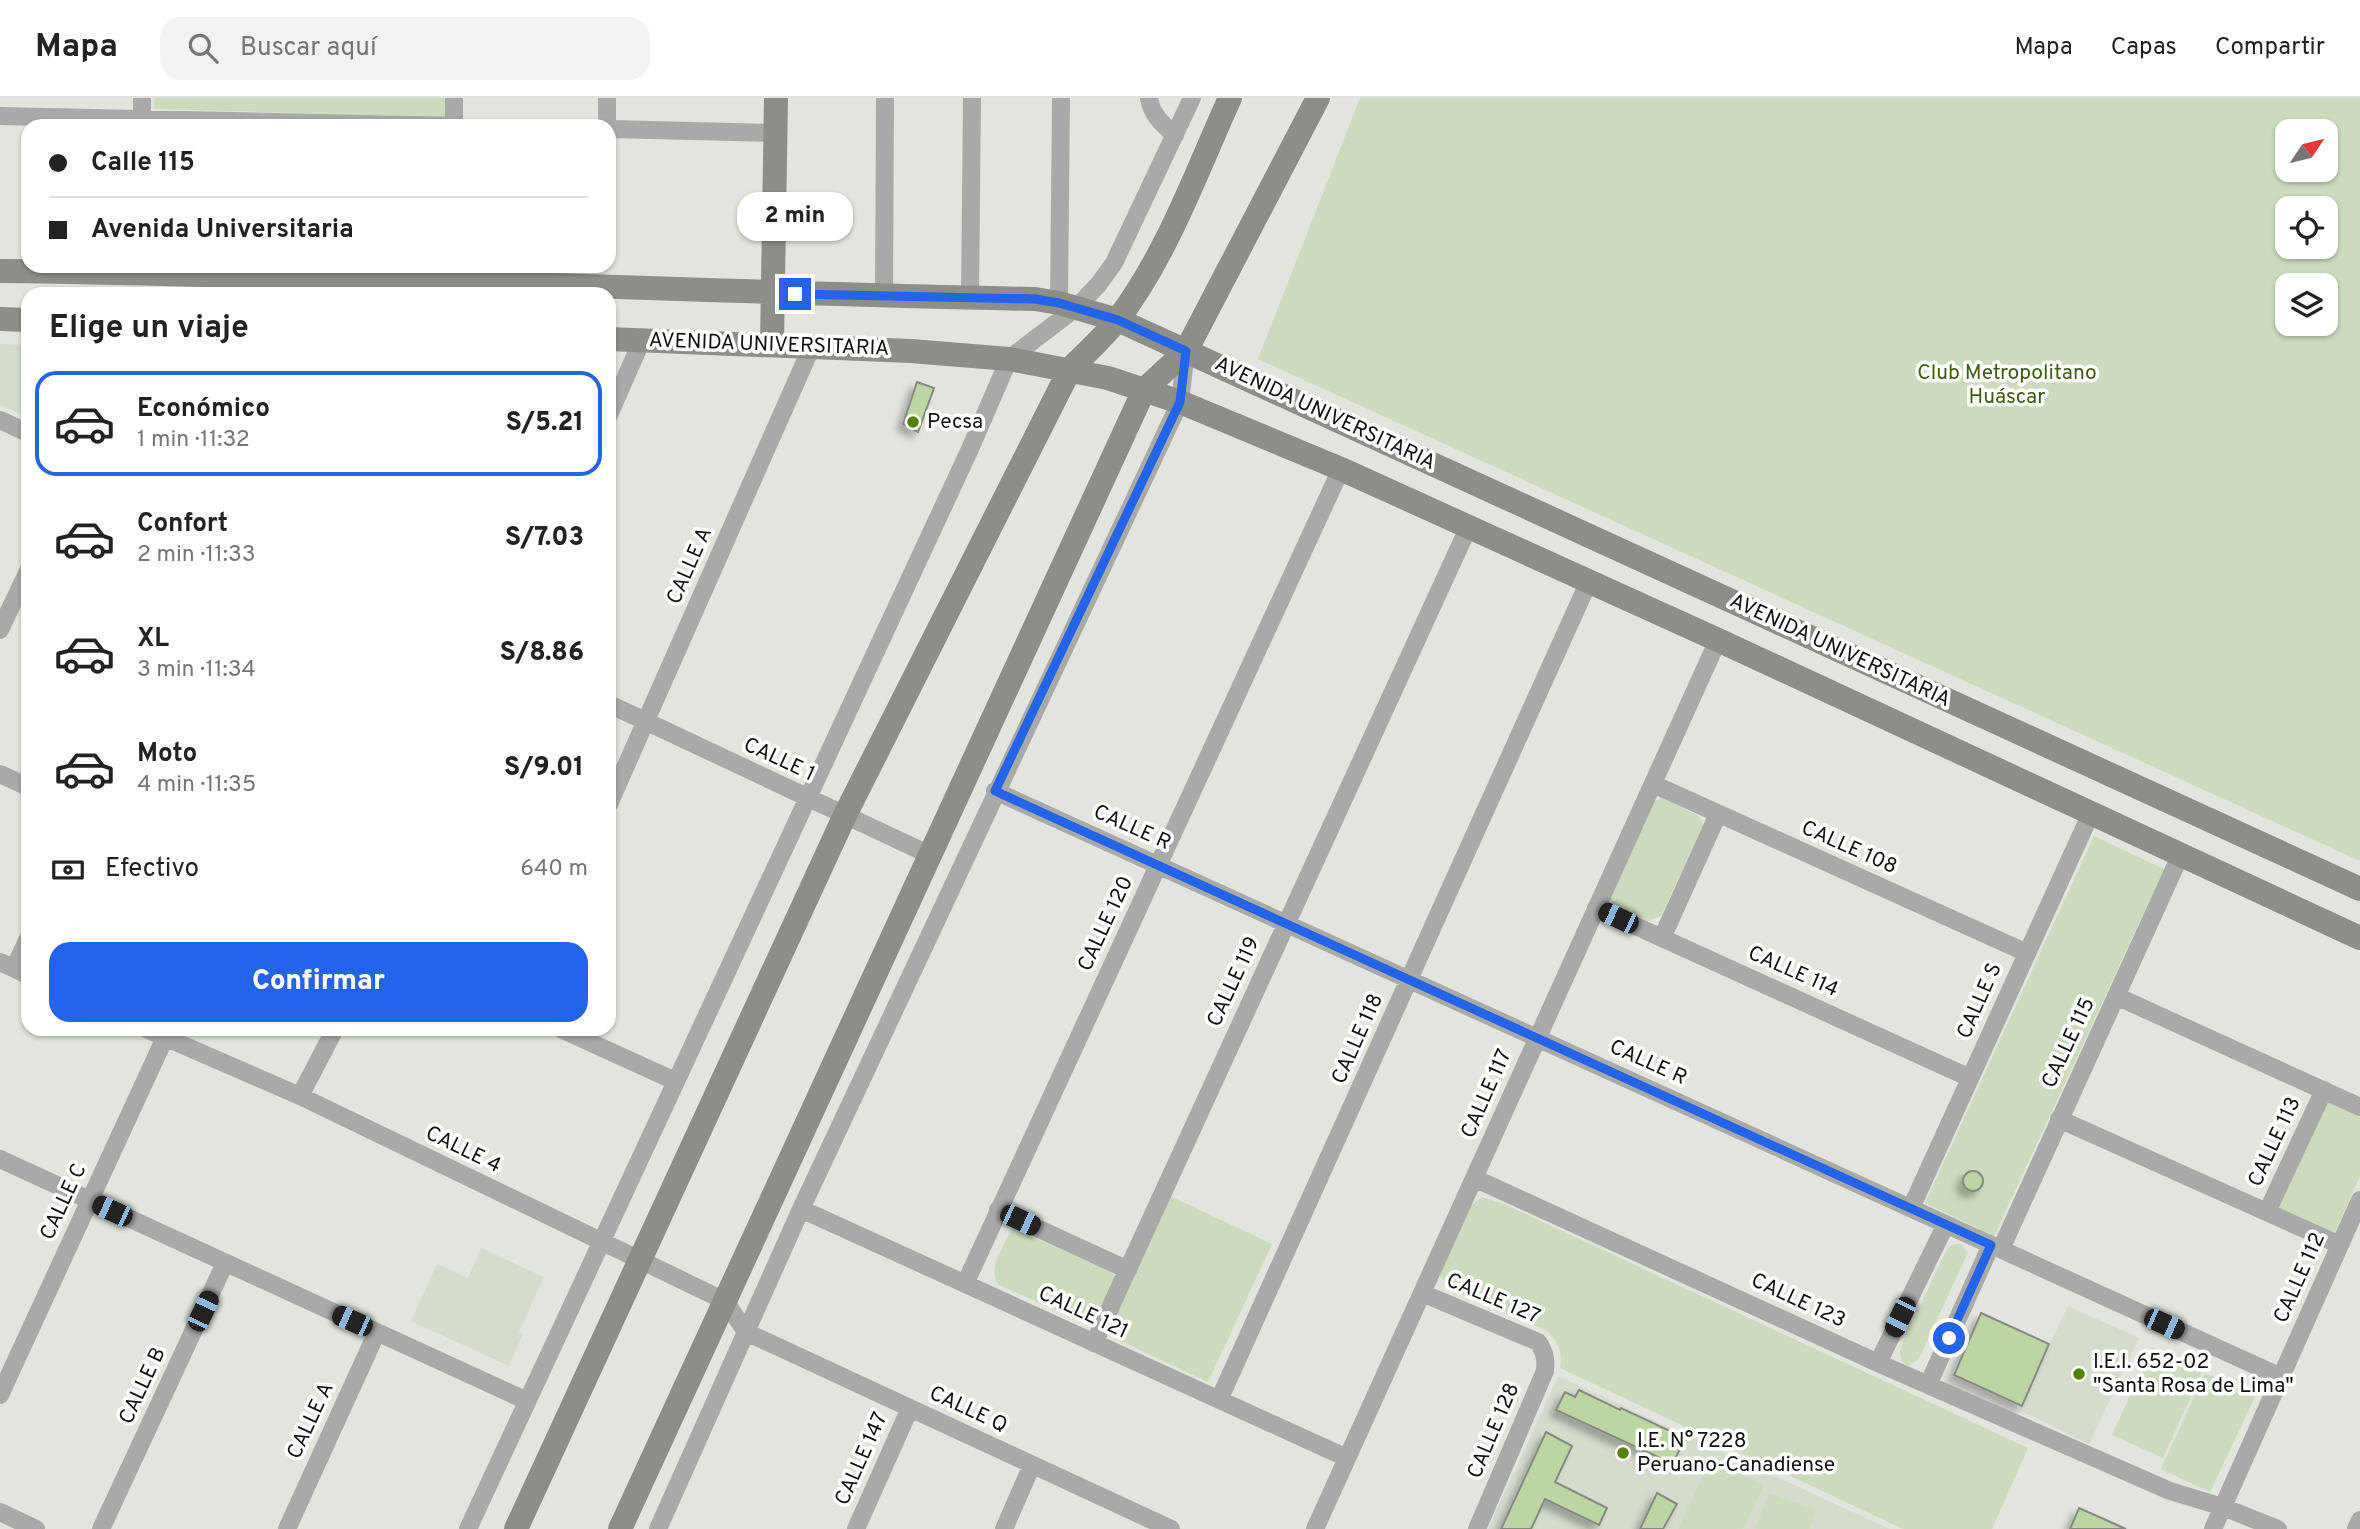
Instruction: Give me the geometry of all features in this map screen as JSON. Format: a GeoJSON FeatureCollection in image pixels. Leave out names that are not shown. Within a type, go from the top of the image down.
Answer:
{"type":"FeatureCollection","features":[{"type":"Feature","properties":{"kind":"street"},"geometry":{"type":"LineString","coordinates":[[142,98],[142,119]]}},
{"type":"Feature","properties":{"kind":"street"},"geometry":{"type":"LineString","coordinates":[[454,98],[454,119]]}},
{"type":"Feature","properties":{"kind":"street"},"geometry":{"type":"LineString","coordinates":[[607,98],[608,119]]}},
{"type":"Feature","properties":{"kind":"street"},"geometry":{"type":"LineString","coordinates":[[772,345],[776,98]]}},
{"type":"Feature","properties":{"kind":"street"},"geometry":{"type":"LineString","coordinates":[[884,296],[885,98]]}},
{"type":"Feature","properties":{"kind":"street"},"geometry":{"type":"LineString","coordinates":[[970,298],[972,98]]}},
{"type":"Feature","properties":{"kind":"street"},"geometry":{"type":"LineString","coordinates":[[1061,98],[1068,305]]}},
{"type":"Feature","properties":{"kind":"street"},"geometry":{"type":"LineString","coordinates":[[1149,98],[1154,114],[1161,124],[1175,135]]}},
{"type":"Feature","properties":{"kind":"street"},"geometry":{"type":"LineString","coordinates":[[468,1529],[970,449],[1009,359],[1068,305],[1098,285],[1114,262],[1192,98]]}},
{"type":"Feature","properties":{"kind":"street"},"geometry":{"type":"LineString","coordinates":[[516,1529],[845,815],[1070,369],[1118,320],[1141,283],[1168,234],[1230,98]]}},
{"type":"Feature","properties":{"kind":"street"},"geometry":{"type":"LineString","coordinates":[[620,1529],[1144,390],[1186,351],[1318,98]]}},
{"type":"Feature","properties":{"kind":"street"},"geometry":{"type":"LineString","coordinates":[[0,117],[47,119]]}},
{"type":"Feature","properties":{"kind":"street"},"geometry":{"type":"LineString","coordinates":[[616,128],[776,133]]}},
{"type":"Feature","properties":{"kind":"street","name":"AVENIDA UNIVERSITARIA"},"geometry":{"type":"LineString","coordinates":[[0,271],[21,271]]}},
{"type":"Feature","properties":{"kind":"street","name":"AVENIDA UNIVERSITARIA"},"geometry":{"type":"LineString","coordinates":[[327,273],[452,275],[772,293],[1035,299],[1068,305],[1118,320],[2360,889]]}},
{"type":"Feature","properties":{"kind":"street"},"geometry":{"type":"LineString","coordinates":[[0,319],[21,320]]}},
{"type":"Feature","properties":{"kind":"street","name":"AVENIDA UNIVERSITARIA"},"geometry":{"type":"LineString","coordinates":[[616,339],[812,346],[1009,359],[1108,378],[1180,402],[1469,526],[2360,939]]}},
{"type":"Feature","properties":{"kind":"street"},"geometry":{"type":"LineString","coordinates":[[616,399],[642,340]]}},
{"type":"Feature","properties":{"kind":"street","name":"CALLE A"},"geometry":{"type":"LineString","coordinates":[[616,788],[812,346]]}},
{"type":"Feature","properties":{"kind":"street"},"geometry":{"type":"LineString","coordinates":[[658,1529],[801,1209],[1180,402],[1186,351]]}},
{"type":"Feature","properties":{"kind":"street"},"geometry":{"type":"LineString","coordinates":[[0,420],[21,430]]}},
{"type":"Feature","properties":{"kind":"street","name":"CALLE 120"},"geometry":{"type":"LineString","coordinates":[[964,1284],[1341,469]]}},
{"type":"Feature","properties":{"kind":"street","name":"CALLE 119"},"geometry":{"type":"LineString","coordinates":[[1094,1343],[1469,526]]}},
{"type":"Feature","properties":{"kind":"street","name":"CALLE 118"},"geometry":{"type":"LineString","coordinates":[[1219,1400],[1589,581]]}},
{"type":"Feature","properties":{"kind":"street"},"geometry":{"type":"LineString","coordinates":[[0,630],[21,586]]}},
{"type":"Feature","properties":{"kind":"street","name":"CALLE 117"},"geometry":{"type":"LineString","coordinates":[[1315,1529],[1718,640]]}},
{"type":"Feature","properties":{"kind":"street","name":"CALLE 1"},"geometry":{"type":"LineString","coordinates":[[616,708],[930,855]]}},
{"type":"Feature","properties":{"kind":"street"},"geometry":{"type":"LineString","coordinates":[[0,774],[21,784]]}},
{"type":"Feature","properties":{"kind":"street","name":"CALLE 108"},"geometry":{"type":"LineString","coordinates":[[1653,784],[2027,953]]}},
{"type":"Feature","properties":{"kind":"street","name":"CALLE R"},"geometry":{"type":"LineString","coordinates":[[995,791],[2281,1377]]}},
{"type":"Feature","properties":{"kind":"street","name":"CALLE S"},"geometry":{"type":"LineString","coordinates":[[1911,1208],[2091,813]]}},
{"type":"Feature","properties":{"kind":"street"},"geometry":{"type":"LineString","coordinates":[[1662,938],[1718,814]]}},
{"type":"Feature","properties":{"kind":"street","name":"CALLE 115"},"geometry":{"type":"LineString","coordinates":[[1928,1385],[2059,1119],[2180,856]]}},
{"type":"Feature","properties":{"kind":"street","name":"CALLE 114"},"geometry":{"type":"LineString","coordinates":[[1596,908],[1970,1078]]}},
{"type":"Feature","properties":{"kind":"street"},"geometry":{"type":"LineString","coordinates":[[2116,996],[2360,1107]]}},
{"type":"Feature","properties":{"kind":"street","name":"CALLE C"},"geometry":{"type":"LineString","coordinates":[[0,1395],[166,1036]]}},
{"type":"Feature","properties":{"kind":"street","name":"CALLE 4"},"geometry":{"type":"LineString","coordinates":[[173,1036],[725,1301]]}},
{"type":"Feature","properties":{"kind":"street"},"geometry":{"type":"LineString","coordinates":[[300,1096],[331,1036]]}},
{"type":"Feature","properties":{"kind":"street"},"geometry":{"type":"LineString","coordinates":[[576,1036],[675,1081]]}},
{"type":"Feature","properties":{"kind":"street","name":"CALLE 113"},"geometry":{"type":"LineString","coordinates":[[2267,1212],[2324,1090]]}},
{"type":"Feature","properties":{"kind":"street"},"geometry":{"type":"LineString","coordinates":[[2059,1119],[2340,1245]]}},
{"type":"Feature","properties":{"kind":"street"},"geometry":{"type":"LineString","coordinates":[[0,1159],[527,1401]]}},
{"type":"Feature","properties":{"kind":"street","name":"CALLE 123"},"geometry":{"type":"LineString","coordinates":[[1474,1178],[1928,1385],[2171,1491],[2223,1507]]}},
{"type":"Feature","properties":{"kind":"street","name":"CALLE 112"},"geometry":{"type":"LineString","coordinates":[[2213,1529],[2360,1200]]}},
{"type":"Feature","properties":{"kind":"street","name":"CALLE 121"},"geometry":{"type":"LineString","coordinates":[[801,1209],[1347,1458]]}},
{"type":"Feature","properties":{"kind":"street"},"geometry":{"type":"LineString","coordinates":[[999,1210],[1128,1270]]}},
{"type":"Feature","properties":{"kind":"street"},"geometry":{"type":"LineString","coordinates":[[1878,1363],[1946,1224]]}},
{"type":"Feature","properties":{"kind":"street","name":"CALLE B"},"geometry":{"type":"LineString","coordinates":[[102,1529],[225,1263]]}},
{"type":"Feature","properties":{"kind":"street","name":"CALLE 127"},"geometry":{"type":"LineString","coordinates":[[1422,1293],[1538,1342],[1543,1350]]}},
{"type":"Feature","properties":{"kind":"street"},"geometry":{"type":"LineString","coordinates":[[725,1301],[746,1332]]}},
{"type":"Feature","properties":{"kind":"street","name":"CALLE A"},"geometry":{"type":"LineString","coordinates":[[287,1529],[377,1332]]}},
{"type":"Feature","properties":{"kind":"street","name":"CALLE Q"},"geometry":{"type":"LineString","coordinates":[[746,1332],[1160,1527]]}},
{"type":"Feature","properties":{"kind":"street","name":"CALLE 128"},"geometry":{"type":"LineString","coordinates":[[1477,1529],[1545,1371],[1543,1350]]}},
{"type":"Feature","properties":{"kind":"street","name":"CALLE 147"},"geometry":{"type":"LineString","coordinates":[[856,1529],[910,1408]]}},
{"type":"Feature","properties":{"kind":"street"},"geometry":{"type":"LineString","coordinates":[[1003,1529],[1032,1465]]}},
{"type":"Feature","properties":{"kind":"street"},"geometry":{"type":"LineString","coordinates":[[2223,1507],[2278,1529]]}},
{"type":"Feature","properties":{"kind":"street"},"geometry":{"type":"LineString","coordinates":[[0,1512],[36,1529]]}},
{"type":"Feature","properties":{"kind":"street"},"geometry":{"type":"LineString","coordinates":[[2356,1529],[2360,1520]]}},
{"type":"Feature","properties":{"kind":"shaded area"},"geometry":{"type":"Polygon","coordinates":[[[0,344],[21,345],[21,414],[0,405],[0,344]]]}},
{"type":"Feature","properties":{"kind":"shaded area"},"geometry":{"type":"Polygon","coordinates":[[[481,1248],[544,1277],[519,1332],[523,1334],[509,1366],[411,1321],[437,1264],[468,1278],[481,1248]]]}},
{"type":"Feature","properties":{"kind":"shaded area","name":"I.E.I. 652-02 \"Santa Rosa de Lima\""},"geometry":{"type":"Polygon","coordinates":[[[2068,1306],[2139,1338],[2089,1444],[2019,1410],[2068,1306]]]}},
{"type":"Feature","properties":{"kind":"shaded area","name":"I.E. N° 7228 Peruano-Canadiense"},"geometry":{"type":"Polygon","coordinates":[[[1558,1376],[1890,1529],[1488,1529],[1558,1376]]]}},
{"type":"Feature","properties":{"kind":"green space"},"geometry":{"type":"Polygon","coordinates":[[[154,98],[448,98],[447,117],[154,109],[154,98]]]}},
{"type":"Feature","properties":{"kind":"green space","name":"Club Metropolitano Huáscar"},"geometry":{"type":"Polygon","coordinates":[[[1360,98],[2360,98],[2360,861],[1258,359],[1360,98]]]}},
{"type":"Feature","properties":{"kind":"green space"},"geometry":{"type":"Polygon","coordinates":[[[1662,798],[1697,815],[1702,821],[1702,827],[1661,916],[1648,921],[1613,904],[1609,896],[1653,802],[1662,798]]]}},
{"type":"Feature","properties":{"kind":"green space"},"geometry":{"type":"Polygon","coordinates":[[[2094,836],[2164,869],[1994,1236],[1925,1203],[2094,836]]]}},
{"type":"Feature","properties":{"kind":"green space"},"geometry":{"type":"Polygon","coordinates":[[[2328,1102],[2360,1117],[2360,1176],[2333,1236],[2278,1210],[2328,1102]]]}},
{"type":"Feature","properties":{"kind":"green space"},"geometry":{"type":"Polygon","coordinates":[[[1170,1196],[1272,1244],[1208,1382],[1106,1334],[1170,1196]]]}},
{"type":"Feature","properties":{"kind":"green space"},"geometry":{"type":"Polygon","coordinates":[[[1482,1197],[1504,1204],[2028,1448],[1992,1529],[1903,1529],[1560,1368],[1558,1346],[1544,1329],[1453,1290],[1440,1276],[1441,1268],[1469,1207],[1482,1197]]]}},
{"type":"Feature","properties":{"kind":"green space"},"geometry":{"type":"Polygon","coordinates":[[[1015,1229],[1111,1272],[1116,1279],[1095,1325],[1089,1325],[999,1285],[995,1279],[995,1266],[1010,1232],[1015,1229]]]}},
{"type":"Feature","properties":{"kind":"green space"},"geometry":{"type":"Polygon","coordinates":[[[1954,1244],[1960,1244],[1968,1252],[1919,1359],[1908,1366],[1901,1359],[1900,1349],[1944,1255],[1954,1244]]]}},
{"type":"Feature","properties":{"kind":"green space"},"geometry":{"type":"Polygon","coordinates":[[[2152,1347],[2203,1370],[2163,1458],[2112,1435],[2152,1347]]]}},
{"type":"Feature","properties":{"kind":"green space"},"geometry":{"type":"Polygon","coordinates":[[[2205,1373],[2255,1397],[2210,1492],[2161,1469],[2205,1373]]]}},
{"type":"Feature","properties":{"kind":"green space"},"geometry":{"type":"Polygon","coordinates":[[[1711,1459],[1764,1485],[1743,1529],[1678,1529],[1711,1459]]]}},
{"type":"Feature","properties":{"kind":"green space"},"geometry":{"type":"Polygon","coordinates":[[[1769,1493],[1816,1510],[1810,1529],[1755,1529],[1769,1493]]]}},
{"type":"Feature","properties":{"kind":"building"},"geometry":{"type":"Polygon","coordinates":[[[917,382],[934,388],[918,432],[903,424],[917,382]]]}},
{"type":"Feature","properties":{"kind":"building"},"geometry":{"type":"Polygon","coordinates":[[[1973,1171],[1980,1174],[1983,1181],[1980,1188],[1973,1191],[1966,1188],[1963,1181],[1966,1174],[1973,1171]]]}},
{"type":"Feature","properties":{"kind":"building"},"geometry":{"type":"Polygon","coordinates":[[[1981,1313],[2049,1344],[2022,1406],[1954,1375],[1981,1313]]]}},
{"type":"Feature","properties":{"kind":"building"},"geometry":{"type":"Polygon","coordinates":[[[1579,1390],[1685,1438],[1673,1464],[1556,1410],[1565,1392],[1575,1397],[1579,1390]]]}},
{"type":"Feature","properties":{"kind":"building"},"geometry":{"type":"Polygon","coordinates":[[[1546,1432],[1572,1446],[1555,1482],[1607,1508],[1599,1525],[1545,1499],[1531,1529],[1501,1529],[1546,1432]]]}},
{"type":"Feature","properties":{"kind":"building"},"geometry":{"type":"Polygon","coordinates":[[[1657,1493],[1677,1504],[1663,1529],[1640,1529],[1657,1493]]]}},
{"type":"Feature","properties":{"kind":"building"},"geometry":{"type":"Polygon","coordinates":[[[2079,1508],[2126,1529],[2070,1529],[2079,1508]]]}},
{"type":"Feature","properties":{"kind":"place","name":"Pecsa"},"geometry":{"type":"Point","coordinates":[913,422]}},
{"type":"Feature","properties":{"kind":"place","name":"I.E.I. 652-02 \"Santa Rosa de Lima\""},"geometry":{"type":"Point","coordinates":[2079,1374]}},
{"type":"Feature","properties":{"kind":"place","name":"I.E. N° 7228 Peruano-Canadiense"},"geometry":{"type":"Point","coordinates":[1623,1453]}},
{"type":"Feature","properties":{"kind":"route"},"geometry":{"type":"LineString","coordinates":[[795,294],[1035,299],[1077,307],[1118,320],[1186,351],[1180,402],[995,791],[1991,1245],[1949,1338]]}}]}
